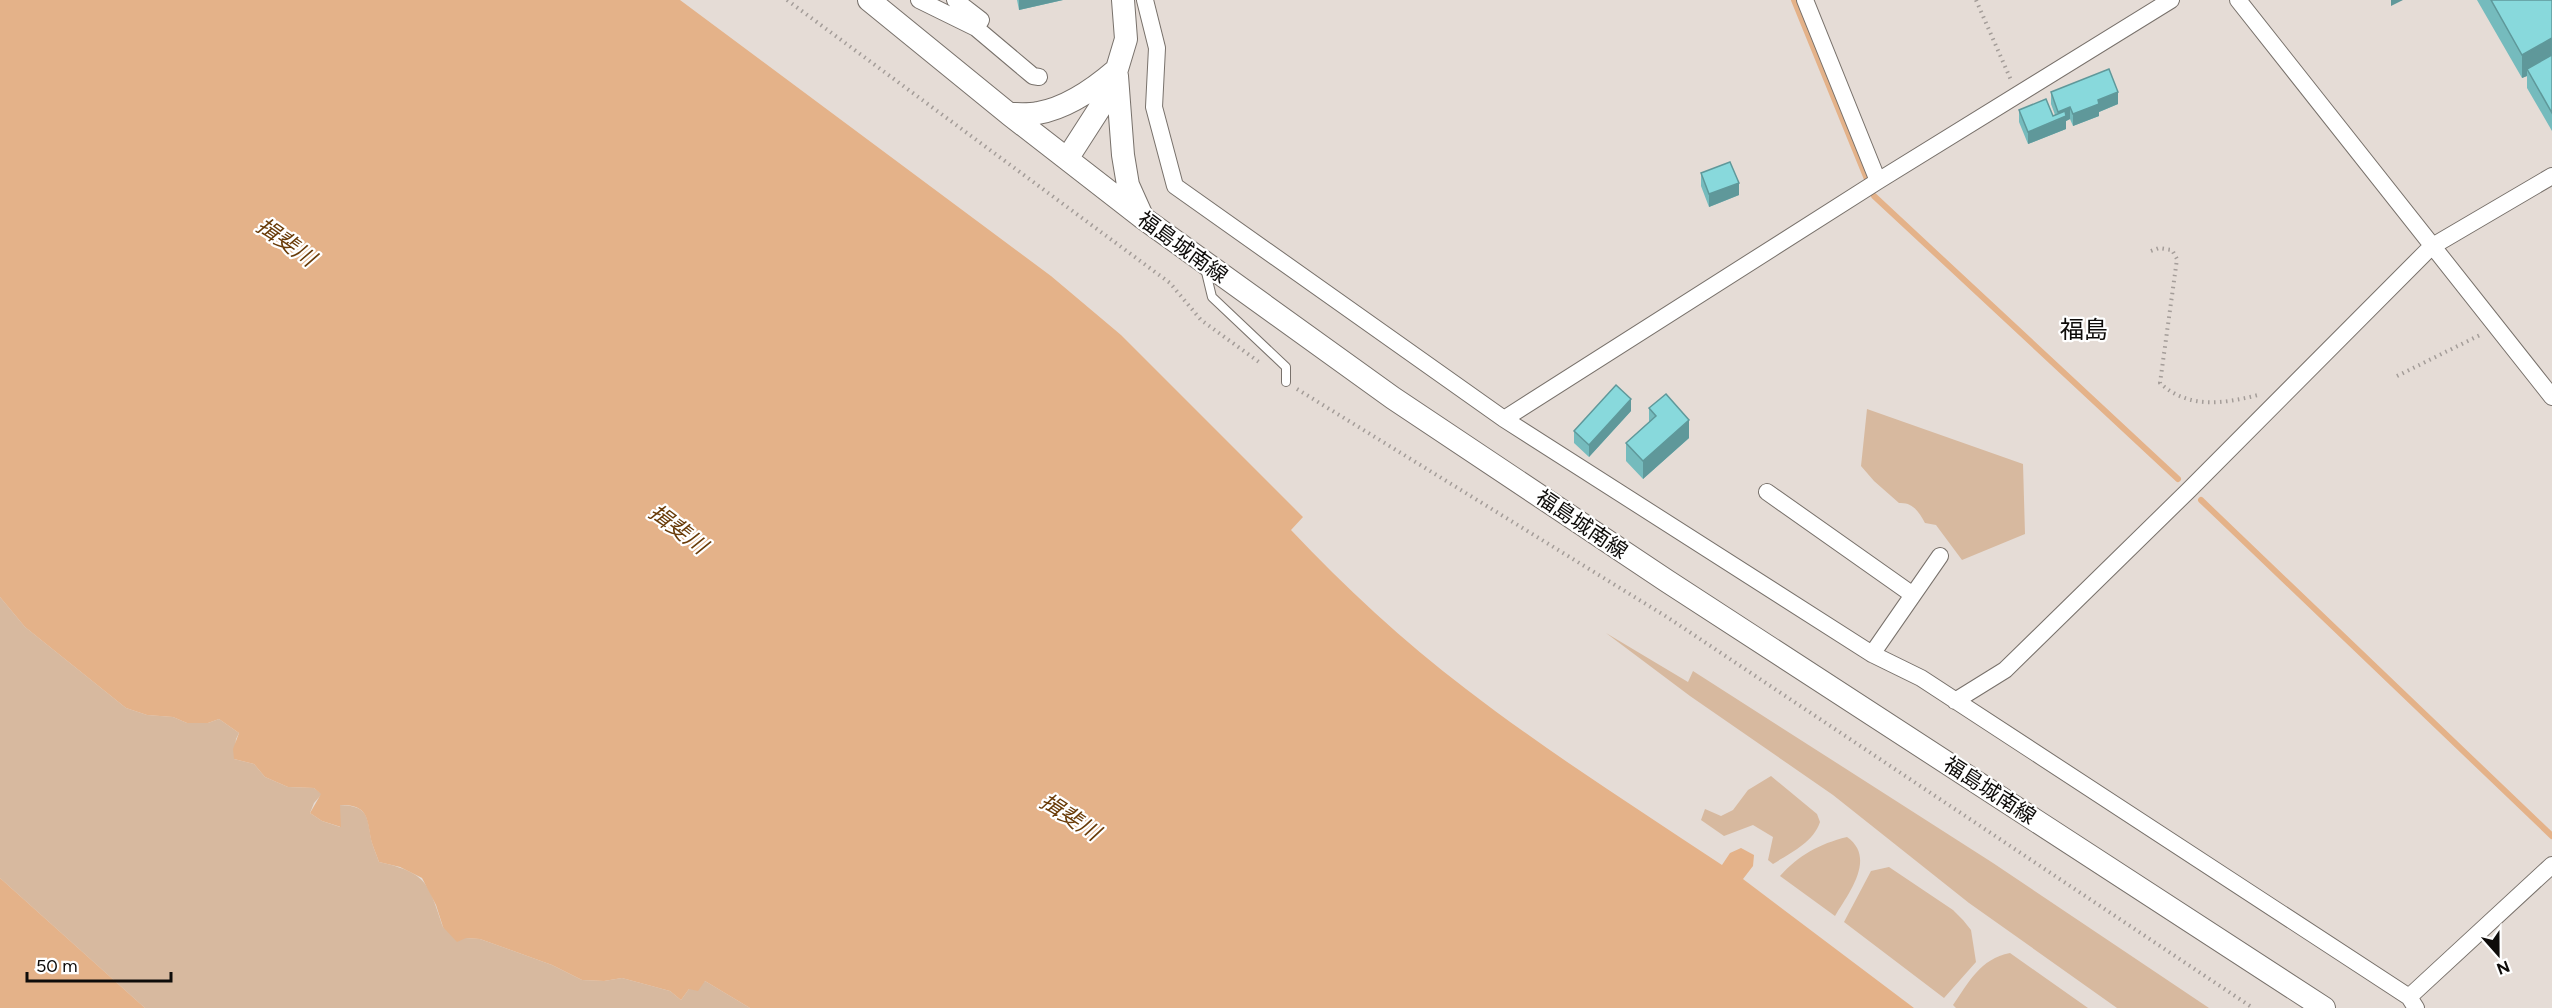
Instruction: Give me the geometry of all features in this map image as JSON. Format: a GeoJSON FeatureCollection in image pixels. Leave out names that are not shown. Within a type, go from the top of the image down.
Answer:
{"type":"FeatureCollection","features":[{"type":"Feature","properties":{"kind":"main road","name":"福島城南線"},"geometry":{"type":"LineString","coordinates":[[869,0],[1009,114],[1143,218],[1393,398],[1647,568],[2324,1008]]}},
{"type":"Feature","properties":{"kind":"main road"},"geometry":{"type":"LineString","coordinates":[[1067,159],[1103,103],[1117,69],[1126,39],[1123,0]]}},
{"type":"Feature","properties":{"kind":"main road"},"geometry":{"type":"LineString","coordinates":[[1009,114],[1038,113],[1072,101],[1100,84],[1117,69]]}},
{"type":"Feature","properties":{"kind":"main road"},"geometry":{"type":"LineString","coordinates":[[1117,69],[1123,155],[1128,185],[1143,218]]}},
{"type":"Feature","properties":{"kind":"street"},"geometry":{"type":"LineString","coordinates":[[919,0],[976,28],[1033,75],[1039,77]]}},
{"type":"Feature","properties":{"kind":"street"},"geometry":{"type":"LineString","coordinates":[[955,0],[981,20],[976,28]]}},
{"type":"Feature","properties":{"kind":"street"},"geometry":{"type":"LineString","coordinates":[[1145,0],[1157,48],[1154,107],[1175,186],[1504,419],[1872,654],[1921,678],[2413,1003],[2552,865]]}},
{"type":"Feature","properties":{"kind":"street"},"geometry":{"type":"LineString","coordinates":[[1805,0],[1878,181]]}},
{"type":"Feature","properties":{"kind":"street"},"geometry":{"type":"LineString","coordinates":[[1504,419],[1878,181],[2018,97],[2171,0]]}},
{"type":"Feature","properties":{"kind":"street"},"geometry":{"type":"LineString","coordinates":[[2238,0],[2431,247],[2552,397]]}},
{"type":"Feature","properties":{"kind":"street"},"geometry":{"type":"LineString","coordinates":[[1955,701],[2005,670],[2189,490],[2431,247],[2552,176]]}},
{"type":"Feature","properties":{"kind":"street"},"geometry":{"type":"LineString","coordinates":[[1767,492],[1913,595]]}},
{"type":"Feature","properties":{"kind":"street"},"geometry":{"type":"LineString","coordinates":[[1872,654],[1940,556]]}},
{"type":"Feature","properties":{"kind":"lane"},"geometry":{"type":"LineString","coordinates":[[1203,261],[1212,297],[1286,367],[1286,382]]}},
{"type":"Feature","properties":{"kind":"path"},"geometry":{"type":"LineString","coordinates":[[788,0],[1170,283],[1201,321],[1286,382],[1667,617],[2253,1008]]}},
{"type":"Feature","properties":{"kind":"path"},"geometry":{"type":"LineString","coordinates":[[1976,0],[2018,97]]}},
{"type":"Feature","properties":{"kind":"path"},"geometry":{"type":"LineString","coordinates":[[2151,251],[2159,248],[2172,250],[2177,259],[2160,382],[2168,390],[2188,400],[2213,404],[2264,393],[2278,400]]}},
{"type":"Feature","properties":{"kind":"path"},"geometry":{"type":"LineString","coordinates":[[2397,376],[2497,328]]}},
{"type":"Feature","properties":{"kind":"shaded area"},"geometry":{"type":"Polygon","coordinates":[[[1867,409],[2023,464],[2025,534],[1962,560],[1936,525],[1925,523],[1912,506],[1899,503],[1861,466],[1867,409]]]}},
{"type":"Feature","properties":{"kind":"shaded area"},"geometry":{"type":"Polygon","coordinates":[[[0,597],[25,627],[126,708],[147,715],[173,717],[187,723],[208,723],[219,719],[239,733],[236,739],[234,759],[254,764],[265,777],[288,787],[314,788],[322,794],[314,803],[310,813],[322,821],[340,827],[339,805],[359,808],[367,819],[379,862],[407,870],[423,882],[433,899],[443,927],[466,938],[480,939],[552,965],[582,980],[604,981],[622,978],[670,991],[681,1000],[689,989],[705,981],[750,1008],[145,1008],[0,878],[0,597]]]}},
{"type":"Feature","properties":{"kind":"shaded area"},"geometry":{"type":"Polygon","coordinates":[[[1606,633],[1688,682],[1693,671],[1993,863],[2209,1008],[2117,1008],[1969,903],[1833,795],[1690,696],[1606,633]]]}},
{"type":"Feature","properties":{"kind":"shaded area"},"geometry":{"type":"Polygon","coordinates":[[[1771,776],[1817,814],[1820,822],[1807,842],[1773,864],[1768,860],[1773,837],[1753,825],[1724,836],[1701,820],[1705,809],[1721,816],[1733,810],[1748,790],[1771,776]]]}},
{"type":"Feature","properties":{"kind":"shaded area"},"geometry":{"type":"Polygon","coordinates":[[[1847,837],[1856,846],[1860,855],[1860,865],[1852,887],[1835,916],[1780,876],[1810,851],[1847,837]]]}},
{"type":"Feature","properties":{"kind":"shaded area"},"geometry":{"type":"Polygon","coordinates":[[[1889,867],[1953,910],[1971,930],[1976,962],[1944,998],[1844,922],[1871,871],[1889,867]]]}},
{"type":"Feature","properties":{"kind":"shaded area"},"geometry":{"type":"Polygon","coordinates":[[[2010,953],[2088,1008],[1956,1008],[1953,1005],[1983,966],[1991,960],[2010,953]]]}},
{"type":"Feature","properties":{"kind":"water","name":"揖斐川"},"geometry":{"type":"Polygon","coordinates":[[[0,0],[680,0],[1051,276],[1121,335],[1303,517],[1291,530],[1375,613],[1443,671],[1560,757],[1722,865],[1730,853],[1741,848],[1754,855],[1753,866],[1743,879],[1914,1008],[750,1008],[705,981],[698,991],[689,989],[681,1000],[670,991],[622,978],[604,981],[582,980],[552,965],[480,939],[466,938],[457,942],[443,927],[436,905],[422,878],[400,867],[379,862],[371,841],[367,820],[359,808],[340,805],[341,827],[322,821],[310,813],[321,794],[314,788],[288,787],[265,777],[254,764],[234,759],[233,749],[239,733],[219,719],[208,723],[187,723],[173,717],[147,715],[126,708],[25,627],[0,597],[0,0]]]}},
{"type":"Feature","properties":{"kind":"water"},"geometry":{"type":"Polygon","coordinates":[[[0,878],[145,1008],[0,1008],[0,878]]]}},
{"type":"Feature","properties":{"kind":"building"},"geometry":{"type":"Polygon","coordinates":[[[2491,0],[2552,0],[2552,38],[2522,55],[2491,0]]]}},
{"type":"Feature","properties":{"kind":"building"},"geometry":{"type":"Polygon","coordinates":[[[2552,55],[2552,113],[2527,69],[2552,55]]]}},
{"type":"Feature","properties":{"kind":"building"},"geometry":{"type":"Polygon","coordinates":[[[2109,69],[2118,92],[2098,100],[2099,104],[2073,114],[2070,107],[2058,112],[2051,92],[2109,69]]]}},
{"type":"Feature","properties":{"kind":"building"},"geometry":{"type":"Polygon","coordinates":[[[2046,99],[2053,116],[2065,111],[2066,116],[2028,132],[2019,110],[2046,99]]]}},
{"type":"Feature","properties":{"kind":"building"},"geometry":{"type":"Polygon","coordinates":[[[1730,162],[1739,183],[1709,194],[1701,173],[1730,162]]]}},
{"type":"Feature","properties":{"kind":"building"},"geometry":{"type":"Polygon","coordinates":[[[1616,385],[1631,399],[1589,445],[1574,431],[1616,385]]]}},
{"type":"Feature","properties":{"kind":"building"},"geometry":{"type":"Polygon","coordinates":[[[1666,394],[1689,420],[1643,461],[1626,443],[1656,416],[1649,408],[1666,394]]]}},
{"type":"Feature","properties":{"kind":"waterway"},"geometry":{"type":"LineString","coordinates":[[1794,0],[1867,179]]}},
{"type":"Feature","properties":{"kind":"waterway"},"geometry":{"type":"LineString","coordinates":[[1874,196],[2178,479]]}},
{"type":"Feature","properties":{"kind":"waterway"},"geometry":{"type":"LineString","coordinates":[[2201,500],[2552,836]]}},
{"type":"Feature","properties":{"kind":"district","name":"福島"},"geometry":{"type":"Point","coordinates":[2084,329]}}]}
